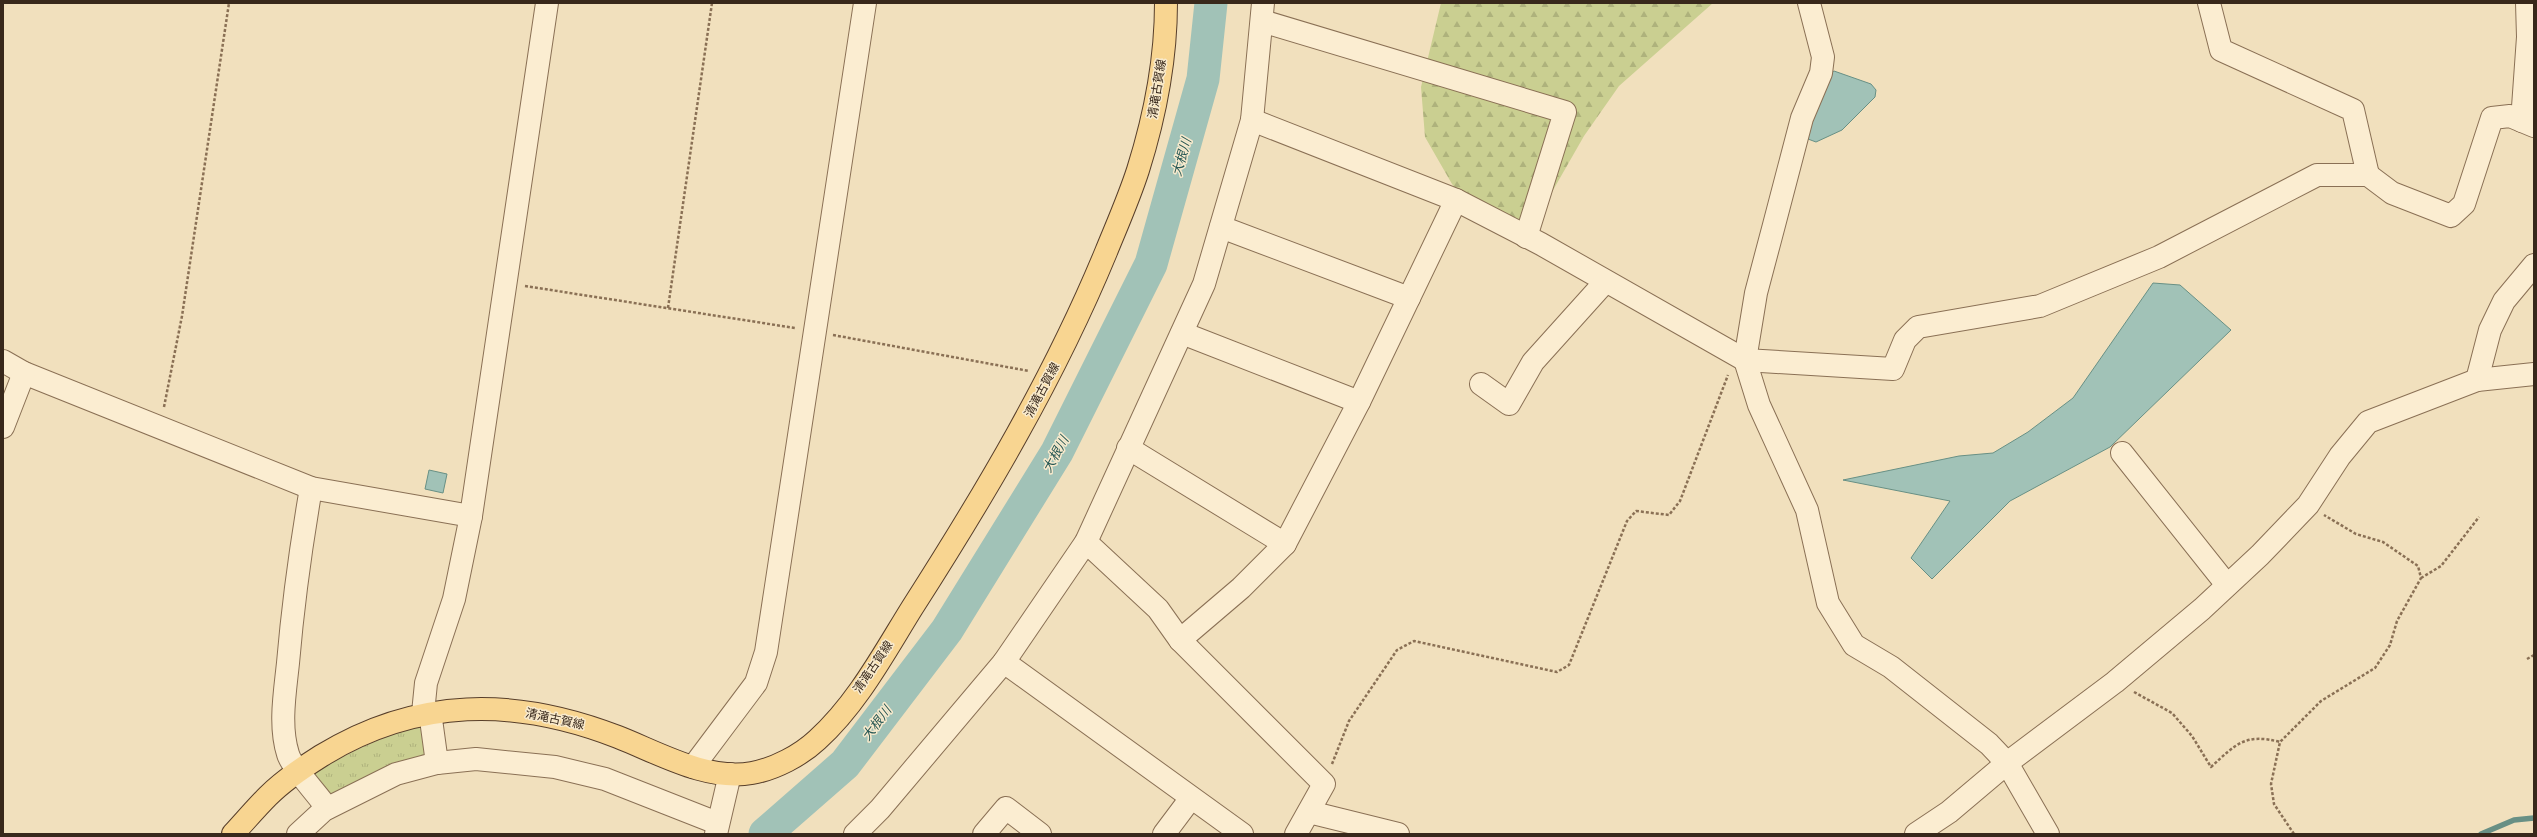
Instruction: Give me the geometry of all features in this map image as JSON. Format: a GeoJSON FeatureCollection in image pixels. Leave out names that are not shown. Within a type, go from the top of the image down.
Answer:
{"type":"FeatureCollection","features":[{"type":"Feature","properties":{"kind":"main road","name":"清滝古賀線"},"geometry":{"type":"LineString","coordinates":[[233,834],[269,795],[299,770],[341,744],[380,726],[427,713],[480,709],[534,713],[580,723],[693,767],[730,774],[752,773],[797,755],[817,741],[835,721],[865,682],[932,577],[1003,461],[1051,375],[1086,301],[1137,173],[1152,122],[1162,71],[1166,3]]}},
{"type":"Feature","properties":{"kind":"street"},"geometry":{"type":"LineString","coordinates":[[437,763],[427,713],[426,683],[454,599],[471,516],[547,3]]}},
{"type":"Feature","properties":{"kind":"street"},"geometry":{"type":"LineString","coordinates":[[693,767],[756,682],[766,652],[865,3]]}},
{"type":"Feature","properties":{"kind":"street"},"geometry":{"type":"LineString","coordinates":[[1808,3],[1823,57],[1821,73],[1802,118],[1756,293],[1745,360],[1759,405],[1807,510],[1828,603],[1854,645],[1891,667],[1989,744],[2007,763],[2048,834]]}},
{"type":"Feature","properties":{"kind":"street"},"geometry":{"type":"LineString","coordinates":[[2209,3],[2221,50],[2353,110],[2368,175]]}},
{"type":"Feature","properties":{"kind":"street"},"geometry":{"type":"LineString","coordinates":[[1252,120],[1456,200],[1526,237],[1745,360],[1893,369],[1905,340],[1918,327],[2040,306],[2159,257],[2317,175],[2368,175],[2392,193],[2451,216],[2464,204],[2492,118],[2510,116],[2528,124],[2527,3]]}},
{"type":"Feature","properties":{"kind":"street"},"geometry":{"type":"LineString","coordinates":[[855,834],[880,809],[1004,662],[1086,542],[1204,284],[1252,120],[1262,12],[1565,112],[1526,237]]}},
{"type":"Feature","properties":{"kind":"street"},"geometry":{"type":"LineString","coordinates":[[1180,640],[1241,588],[1285,544],[1359,402],[1456,200]]}},
{"type":"Feature","properties":{"kind":"street"},"geometry":{"type":"LineString","coordinates":[[1221,227],[1409,298]]}},
{"type":"Feature","properties":{"kind":"street"},"geometry":{"type":"LineString","coordinates":[[2477,380],[2490,330],[2504,301],[2534,265]]}},
{"type":"Feature","properties":{"kind":"street"},"geometry":{"type":"LineString","coordinates":[[1481,384],[1509,404],[1533,362],[1605,282]]}},
{"type":"Feature","properties":{"kind":"street"},"geometry":{"type":"LineString","coordinates":[[1182,334],[1359,402]]}},
{"type":"Feature","properties":{"kind":"street"},"geometry":{"type":"LineString","coordinates":[[3,361],[24,373],[311,488],[471,516]]}},
{"type":"Feature","properties":{"kind":"street"},"geometry":{"type":"LineString","coordinates":[[3,427],[24,373]]}},
{"type":"Feature","properties":{"kind":"street"},"geometry":{"type":"LineString","coordinates":[[1916,834],[1949,812],[2007,763],[2115,682],[2227,585],[2308,505],[2340,456],[2368,422],[2477,380],[2534,374]]}},
{"type":"Feature","properties":{"kind":"street"},"geometry":{"type":"LineString","coordinates":[[1128,448],[1285,544]]}},
{"type":"Feature","properties":{"kind":"street"},"geometry":{"type":"LineString","coordinates":[[2122,453],[2227,585]]}},
{"type":"Feature","properties":{"kind":"street"},"geometry":{"type":"LineString","coordinates":[[311,488],[298,561],[284,705],[288,756],[328,808]]}},
{"type":"Feature","properties":{"kind":"street"},"geometry":{"type":"LineString","coordinates":[[1086,542],[1158,609],[1180,640],[1324,784],[1296,834]]}},
{"type":"Feature","properties":{"kind":"street"},"geometry":{"type":"LineString","coordinates":[[1004,662],[1242,834]]}},
{"type":"Feature","properties":{"kind":"street"},"geometry":{"type":"LineString","coordinates":[[298,834],[328,808],[396,774],[437,763],[476,759],[502,760],[555,767],[605,779],[716,829],[730,774]]}},
{"type":"Feature","properties":{"kind":"street"},"geometry":{"type":"LineString","coordinates":[[1164,834],[1191,798]]}},
{"type":"Feature","properties":{"kind":"street"},"geometry":{"type":"LineString","coordinates":[[984,834],[1006,808],[1040,834]]}},
{"type":"Feature","properties":{"kind":"street"},"geometry":{"type":"LineString","coordinates":[[1309,812],[1398,834]]}},
{"type":"Feature","properties":{"kind":"path"},"geometry":{"type":"LineString","coordinates":[[159,428],[182,316],[229,3]]}},
{"type":"Feature","properties":{"kind":"path"},"geometry":{"type":"LineString","coordinates":[[668,308],[712,3]]}},
{"type":"Feature","properties":{"kind":"path"},"geometry":{"type":"LineString","coordinates":[[505,282],[815,332],[1051,375]]}},
{"type":"Feature","properties":{"kind":"path"},"geometry":{"type":"LineString","coordinates":[[1324,784],[1349,721],[1396,650],[1414,641],[1557,672],[1569,664],[1627,521],[1636,511],[1669,515],[1680,501],[1730,371],[1745,360]]}},
{"type":"Feature","properties":{"kind":"path"},"geometry":{"type":"LineString","coordinates":[[2308,505],[2356,534],[2383,542],[2418,566],[2421,578]]}},
{"type":"Feature","properties":{"kind":"path"},"geometry":{"type":"LineString","coordinates":[[2294,834],[2274,804],[2271,784],[2280,742],[2321,700],[2375,668],[2390,645],[2398,621],[2421,578],[2442,566],[2479,517]]}},
{"type":"Feature","properties":{"kind":"path"},"geometry":{"type":"LineString","coordinates":[[2527,659],[2534,655]]}},
{"type":"Feature","properties":{"kind":"path"},"geometry":{"type":"LineString","coordinates":[[2115,682],[2172,713],[2192,736],[2210,767],[2242,742],[2262,738],[2280,742]]}},
{"type":"Feature","properties":{"kind":"green space"},"geometry":{"type":"Polygon","coordinates":[[[1441,3],[1713,3],[1619,86],[1584,136],[1544,206],[1516,226],[1474,211],[1452,184],[1425,137],[1421,87],[1441,3]]]}},
{"type":"Feature","properties":{"kind":"green space"},"geometry":{"type":"Polygon","coordinates":[[[424,724],[429,758],[332,799],[310,776],[365,746],[393,734],[424,724]]]}},
{"type":"Feature","properties":{"kind":"water"},"geometry":{"type":"Polygon","coordinates":[[[1834,71],[1871,84],[1876,90],[1875,97],[1842,130],[1816,142],[1808,139],[1811,123],[1829,74],[1834,71]]]}},
{"type":"Feature","properties":{"kind":"water"},"geometry":{"type":"Polygon","coordinates":[[[2153,283],[2180,285],[2231,330],[2110,447],[2010,501],[1932,579],[1911,558],[1950,501],[1843,480],[1959,456],[1993,453],[2028,432],[2073,398],[2153,283]]]}},
{"type":"Feature","properties":{"kind":"water"},"geometry":{"type":"Polygon","coordinates":[[[429,470],[447,474],[443,493],[425,489],[429,470]]]}},
{"type":"Feature","properties":{"kind":"waterway","name":"大根川"},"geometry":{"type":"LineString","coordinates":[[765,834],[845,764],[947,630],[1057,452],[1151,264],[1203,79],[1211,3]]}},
{"type":"Feature","properties":{"kind":"waterway"},"geometry":{"type":"LineString","coordinates":[[2481,834],[2514,820],[2534,818]]}}]}
